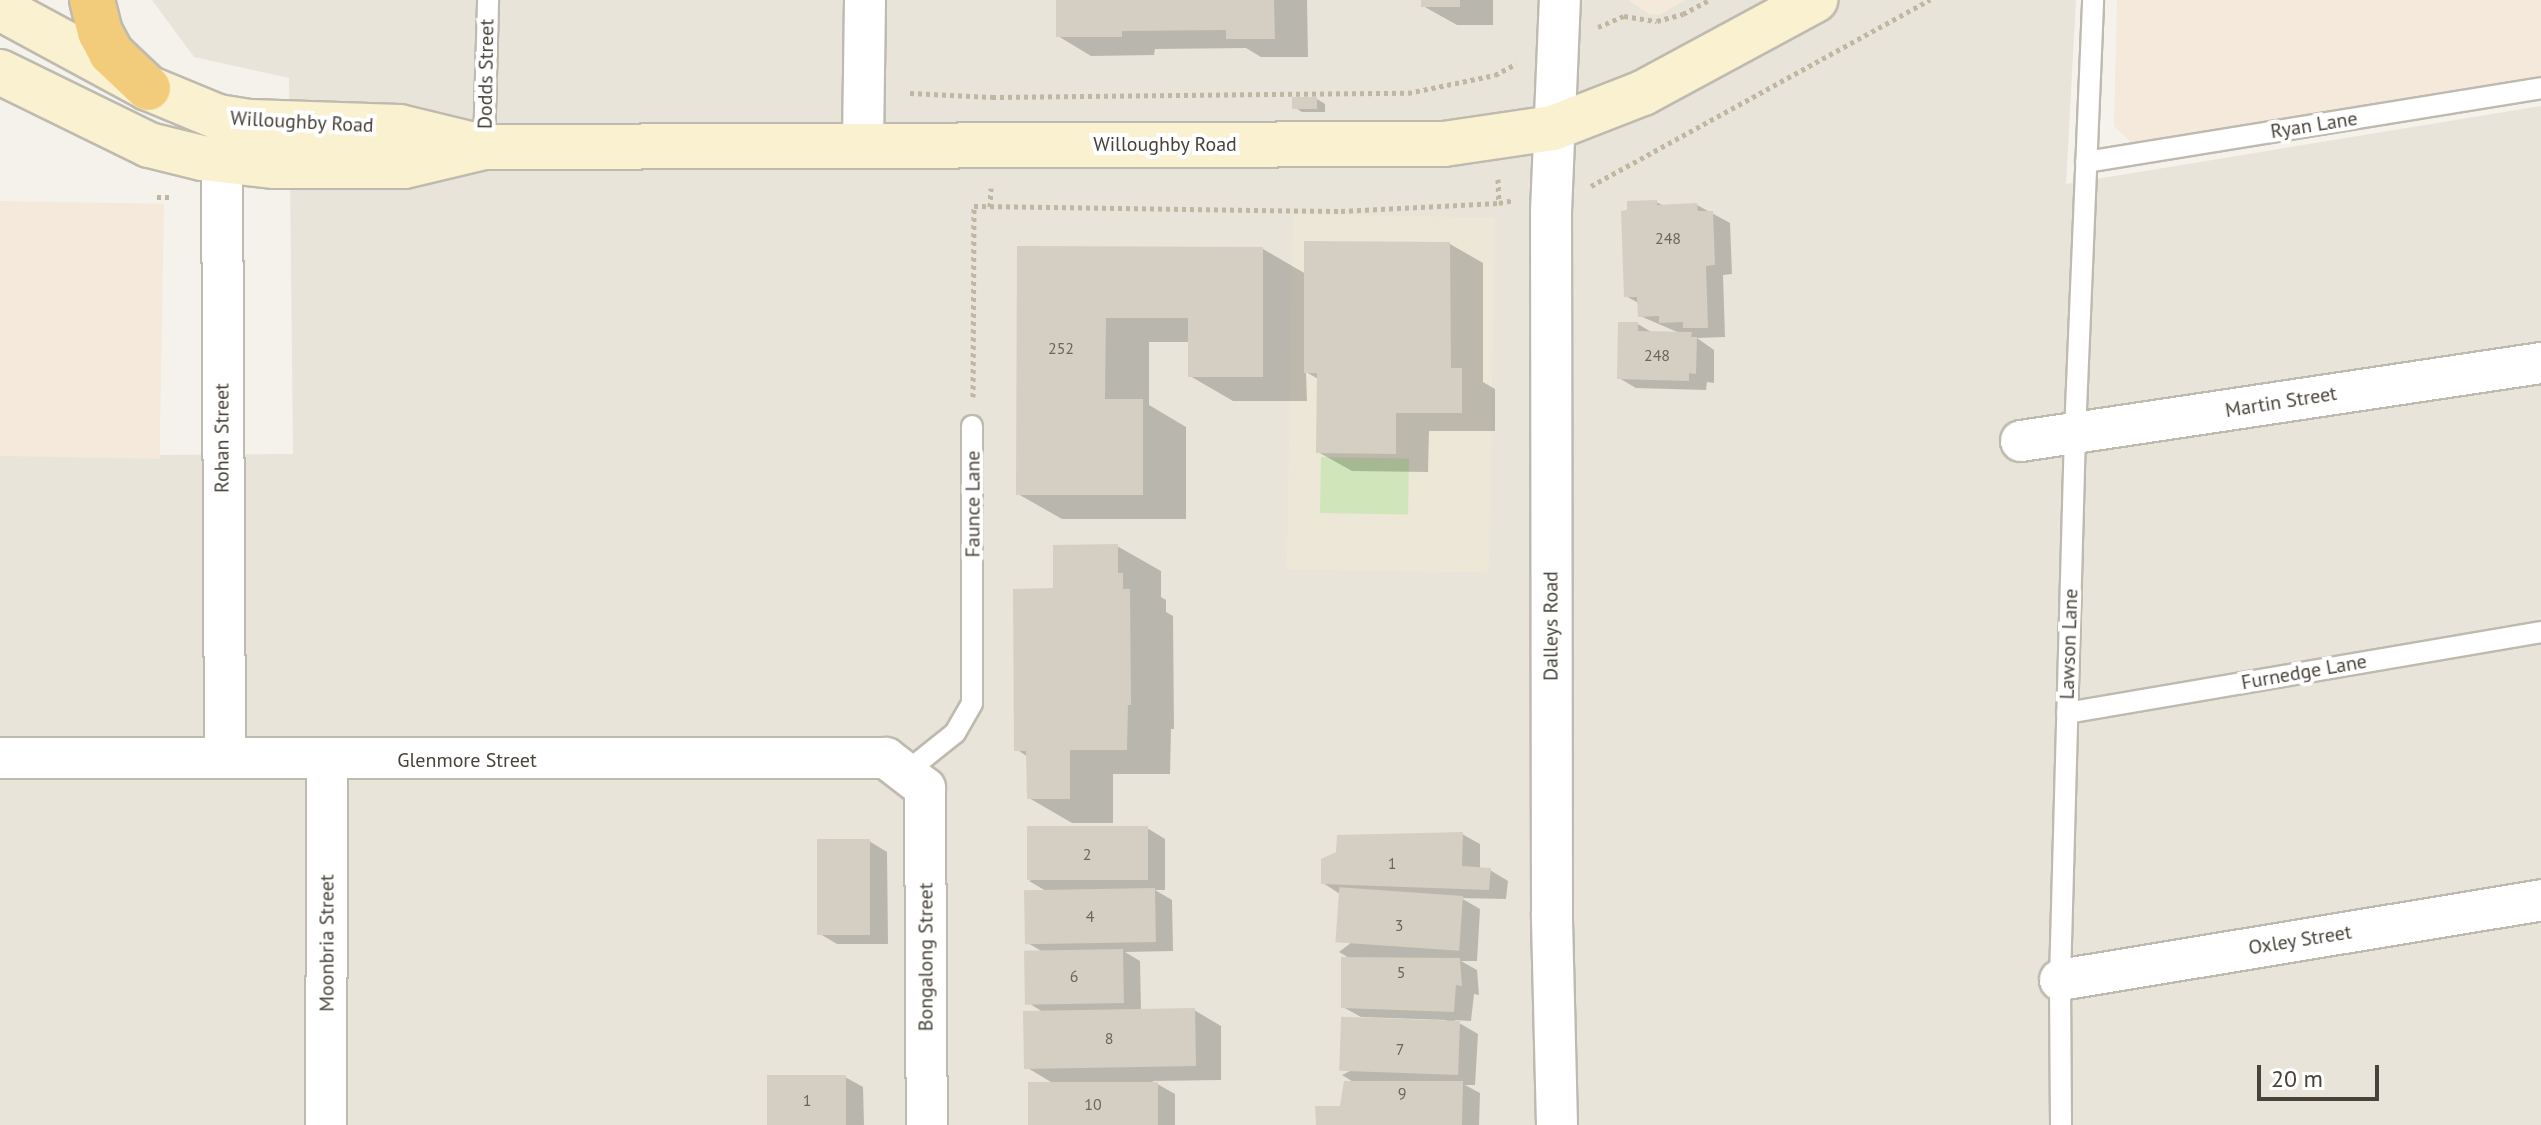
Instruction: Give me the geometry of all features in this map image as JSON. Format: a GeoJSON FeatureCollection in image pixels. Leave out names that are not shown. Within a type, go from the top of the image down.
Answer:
{"type":"FeatureCollection","features":[{"type":"Feature","properties":{"kind":"highway"},"geometry":{"type":"LineString","coordinates":[[92,0],[100,32],[111,53],[148,88]]}},
{"type":"Feature","properties":{"kind":"main road","name":"Willoughby Road"},"geometry":{"type":"LineString","coordinates":[[4,83],[149,145],[222,161],[275,166],[404,166],[484,147],[863,143],[1444,144],[1553,128],[1643,93],[1815,0]]}},
{"type":"Feature","properties":{"kind":"main road","name":"Willoughby Road"},"geometry":{"type":"LineString","coordinates":[[0,8],[148,88],[202,112],[226,118],[399,127],[484,147]]}},
{"type":"Feature","properties":{"kind":"main road","name":"Rohan Street"},"geometry":{"type":"LineString","coordinates":[[222,161],[226,118]]}},
{"type":"Feature","properties":{"kind":"street"},"geometry":{"type":"LineString","coordinates":[[863,143],[865,0]]}},
{"type":"Feature","properties":{"kind":"street","name":"Dalleys Road"},"geometry":{"type":"LineString","coordinates":[[1557,1125],[1552,913],[1553,128],[1560,0]]}},
{"type":"Feature","properties":{"kind":"street","name":"Rohan Street"},"geometry":{"type":"LineString","coordinates":[[222,161],[225,757]]}},
{"type":"Feature","properties":{"kind":"street","name":"Martin Street"},"geometry":{"type":"LineString","coordinates":[[2021,441],[2541,363]]}},
{"type":"Feature","properties":{"kind":"street","name":"Glenmore Street"},"geometry":{"type":"LineString","coordinates":[[0,758],[225,757],[327,761],[886,758],[915,780]]}},
{"type":"Feature","properties":{"kind":"street","name":"Moonbria Street"},"geometry":{"type":"LineString","coordinates":[[326,1125],[327,761]]}},
{"type":"Feature","properties":{"kind":"street","name":"Bongalong Street"},"geometry":{"type":"LineString","coordinates":[[915,780],[927,1125]]}},
{"type":"Feature","properties":{"kind":"street","name":"Oxley Street"},"geometry":{"type":"LineString","coordinates":[[2060,980],[2541,900]]}},
{"type":"Feature","properties":{"kind":"lane","name":"Dodds Street"},"geometry":{"type":"LineString","coordinates":[[484,147],[488,0]]}},
{"type":"Feature","properties":{"kind":"lane","name":"Lawson Lane"},"geometry":{"type":"LineString","coordinates":[[2061,1125],[2060,980],[2067,713],[2093,0]]}},
{"type":"Feature","properties":{"kind":"lane","name":"Ryan Lane"},"geometry":{"type":"LineString","coordinates":[[2086,162],[2541,88]]}},
{"type":"Feature","properties":{"kind":"lane","name":"Faunce Lane"},"geometry":{"type":"LineString","coordinates":[[915,780],[955,733],[972,703],[972,426]]}},
{"type":"Feature","properties":{"kind":"lane","name":"Furnedge Lane"},"geometry":{"type":"LineString","coordinates":[[2067,713],[2541,632]]}},
{"type":"Feature","properties":{"kind":"path"},"geometry":{"type":"LineString","coordinates":[[1624,16],[1657,21],[1683,14],[1709,0]]}},
{"type":"Feature","properties":{"kind":"path"},"geometry":{"type":"LineString","coordinates":[[1593,186],[1930,0]]}},
{"type":"Feature","properties":{"kind":"path"},"geometry":{"type":"LineString","coordinates":[[910,93],[992,97],[1408,93],[1495,75],[1516,64]]}},
{"type":"Feature","properties":{"kind":"path"},"geometry":{"type":"LineString","coordinates":[[1495,75],[1495,84]]}},
{"type":"Feature","properties":{"kind":"path"},"geometry":{"type":"LineString","coordinates":[[991,187],[990,207],[1341,211],[1510,201]]}},
{"type":"Feature","properties":{"kind":"path"},"geometry":{"type":"LineString","coordinates":[[1498,189],[1499,203]]}},
{"type":"Feature","properties":{"kind":"path","name":"Faunce Lane"},"geometry":{"type":"LineString","coordinates":[[972,426],[974,206],[990,207]]}},
{"type":"Feature","properties":{"kind":"shaded area"},"geometry":{"type":"Polygon","coordinates":[[[152,0],[2076,0],[2066,184],[2541,106],[2541,1125],[0,1125],[0,456],[293,454],[289,78],[194,57],[152,0]]]}},
{"type":"Feature","properties":{"kind":"shaded area"},"geometry":{"type":"Polygon","coordinates":[[[1628,0],[1686,0],[1659,15],[1649,14],[1628,0]]]}},
{"type":"Feature","properties":{"kind":"shaded area"},"geometry":{"type":"Polygon","coordinates":[[[2117,0],[2541,0],[2541,79],[2133,144],[2114,126],[2117,0]]]}},
{"type":"Feature","properties":{"kind":"shaded area"},"geometry":{"type":"Polygon","coordinates":[[[0,201],[164,204],[160,459],[0,456],[0,201]]]}},
{"type":"Feature","properties":{"kind":"shaded area"},"geometry":{"type":"Polygon","coordinates":[[[1293,214],[1495,218],[1489,572],[1287,569],[1293,214]]]}},
{"type":"Feature","properties":{"kind":"green space"},"geometry":{"type":"Polygon","coordinates":[[[1321,457],[1409,459],[1408,515],[1320,513],[1321,457]]]}},
{"type":"Feature","properties":{"kind":"building"},"geometry":{"type":"Polygon","coordinates":[[[1056,0],[1274,0],[1275,39],[1226,39],[1226,30],[1122,31],[1122,37],[1056,37],[1056,0]]]}},
{"type":"Feature","properties":{"kind":"building"},"geometry":{"type":"Polygon","coordinates":[[[1421,0],[1460,0],[1460,7],[1421,7],[1421,0]]]}},
{"type":"Feature","properties":{"kind":"building"},"geometry":{"type":"Polygon","coordinates":[[[1292,97],[1317,97],[1317,109],[1292,109],[1292,97]]]}},
{"type":"Feature","properties":{"kind":"building"},"geometry":{"type":"Polygon","coordinates":[[[1657,200],[1657,205],[1697,203],[1698,211],[1713,211],[1715,265],[1706,266],[1708,328],[1683,328],[1683,322],[1659,323],[1659,316],[1638,317],[1637,297],[1624,297],[1621,211],[1627,210],[1627,201],[1657,200]]]}},
{"type":"Feature","properties":{"kind":"building"},"geometry":{"type":"Polygon","coordinates":[[[1304,241],[1450,242],[1451,368],[1462,368],[1462,413],[1396,413],[1396,454],[1316,453],[1317,373],[1304,373],[1304,241]]]}},
{"type":"Feature","properties":{"kind":"building"},"geometry":{"type":"Polygon","coordinates":[[[1017,246],[1263,247],[1263,377],[1188,377],[1188,318],[1106,318],[1105,399],[1143,399],[1143,495],[1016,495],[1017,246]]]}},
{"type":"Feature","properties":{"kind":"building"},"geometry":{"type":"Polygon","coordinates":[[[1618,322],[1638,322],[1638,331],[1692,332],[1691,337],[1697,337],[1696,374],[1689,373],[1689,381],[1617,379],[1618,322]]]}},
{"type":"Feature","properties":{"kind":"building"},"geometry":{"type":"Polygon","coordinates":[[[1118,544],[1118,573],[1123,573],[1123,589],[1130,589],[1131,705],[1128,705],[1127,750],[1070,750],[1070,799],[1027,799],[1026,751],[1014,751],[1013,589],[1053,588],[1053,545],[1118,544]]]}},
{"type":"Feature","properties":{"kind":"building"},"geometry":{"type":"Polygon","coordinates":[[[1027,826],[1148,826],[1148,880],[1027,880],[1027,826]]]}},
{"type":"Feature","properties":{"kind":"building"},"geometry":{"type":"Polygon","coordinates":[[[1463,832],[1462,866],[1491,868],[1489,890],[1321,884],[1321,859],[1336,852],[1337,835],[1463,832]]]}},
{"type":"Feature","properties":{"kind":"building"},"geometry":{"type":"Polygon","coordinates":[[[817,839],[870,839],[870,935],[817,935],[817,839]]]}},
{"type":"Feature","properties":{"kind":"building"},"geometry":{"type":"Polygon","coordinates":[[[1339,887],[1463,896],[1459,951],[1335,942],[1339,887]]]}},
{"type":"Feature","properties":{"kind":"building"},"geometry":{"type":"Polygon","coordinates":[[[1155,888],[1156,942],[1025,944],[1024,890],[1155,888]]]}},
{"type":"Feature","properties":{"kind":"building"},"geometry":{"type":"Polygon","coordinates":[[[1123,949],[1124,1003],[1025,1005],[1024,951],[1123,949]]]}},
{"type":"Feature","properties":{"kind":"building"},"geometry":{"type":"Polygon","coordinates":[[[1341,957],[1460,958],[1462,986],[1456,985],[1454,1012],[1341,1008],[1341,957]]]}},
{"type":"Feature","properties":{"kind":"building"},"geometry":{"type":"Polygon","coordinates":[[[1195,1008],[1196,1066],[1024,1069],[1023,1011],[1195,1008]]]}},
{"type":"Feature","properties":{"kind":"building"},"geometry":{"type":"Polygon","coordinates":[[[1341,1017],[1460,1021],[1458,1075],[1339,1071],[1341,1017]]]}},
{"type":"Feature","properties":{"kind":"building"},"geometry":{"type":"Polygon","coordinates":[[[767,1075],[846,1075],[846,1125],[767,1125],[767,1075]]]}},
{"type":"Feature","properties":{"kind":"building"},"geometry":{"type":"Polygon","coordinates":[[[1344,1081],[1463,1081],[1462,1125],[1316,1125],[1315,1106],[1340,1106],[1344,1081]]]}},
{"type":"Feature","properties":{"kind":"building"},"geometry":{"type":"Polygon","coordinates":[[[1028,1082],[1158,1082],[1158,1125],[1028,1125],[1028,1082]]]}}]}
